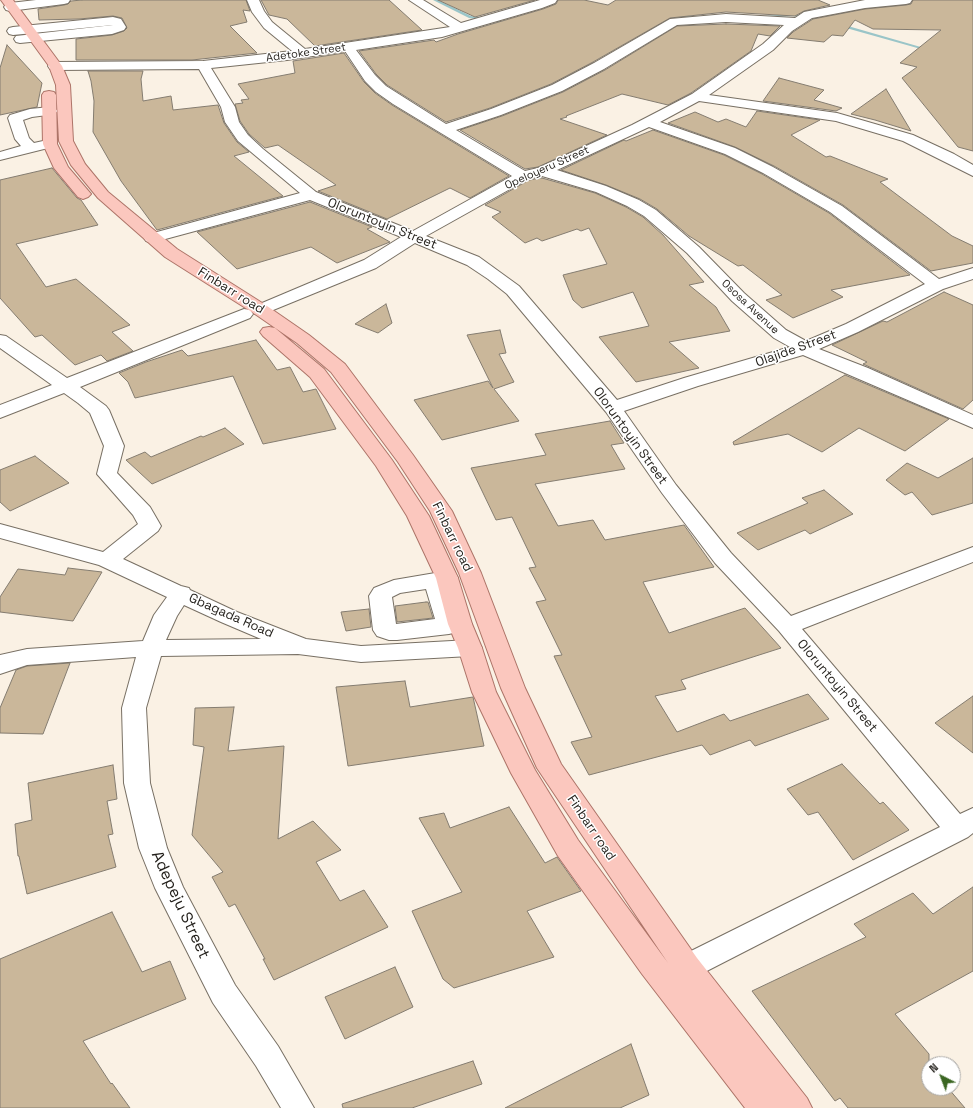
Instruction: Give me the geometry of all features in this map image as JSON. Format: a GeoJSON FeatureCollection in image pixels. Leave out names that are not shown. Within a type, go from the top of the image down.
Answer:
{"type":"FeatureCollection","features":[{"type":"Feature","properties":{"kind":"main road","name":"Finbarr road"},"geometry":{"type":"LineString","coordinates":[[6,5],[24,34],[42,68],[49,86],[50,111],[40,146],[86,198],[117,228],[137,244],[210,294],[253,312],[303,339],[338,368],[406,459],[441,511],[470,574],[513,688],[550,768],[687,967],[796,1108]]}},
{"type":"Feature","properties":{"kind":"main road","name":"Finbarr road"},"geometry":{"type":"LineString","coordinates":[[24,34],[55,66],[63,85],[66,142],[78,165],[103,195],[152,238],[253,312],[317,373],[385,464],[418,516],[441,579]]}},
{"type":"Feature","properties":{"kind":"main road"},"geometry":{"type":"LineString","coordinates":[[317,373],[338,368]]}},
{"type":"Feature","properties":{"kind":"main road"},"geometry":{"type":"LineString","coordinates":[[455,625],[470,648],[484,692],[524,773],[568,848],[652,965],[764,1108]]}},
{"type":"Feature","properties":{"kind":"street"},"geometry":{"type":"LineString","coordinates":[[6,5],[64,0]]}},
{"type":"Feature","properties":{"kind":"street"},"geometry":{"type":"LineString","coordinates":[[253,0],[258,12],[268,25],[302,53]]}},
{"type":"Feature","properties":{"kind":"street"},"geometry":{"type":"LineString","coordinates":[[415,0],[460,28]]}},
{"type":"Feature","properties":{"kind":"street","name":"Adetoke Street"},"geometry":{"type":"LineString","coordinates":[[55,66],[204,65],[348,47],[419,37],[460,28],[551,0]]}},
{"type":"Feature","properties":{"kind":"street"},"geometry":{"type":"LineString","coordinates":[[445,128],[496,112],[557,88],[600,66],[674,22],[726,18],[801,19],[865,4],[906,0]]}},
{"type":"Feature","properties":{"kind":"street","name":"Opeloyeru Street"},"geometry":{"type":"LineString","coordinates":[[0,412],[370,264],[413,237],[523,176],[543,171],[648,122],[697,97],[768,46],[801,19]]}},
{"type":"Feature","properties":{"kind":"street"},"geometry":{"type":"LineString","coordinates":[[113,21],[117,22],[120,27],[112,30],[24,34],[113,21]]}},
{"type":"Feature","properties":{"kind":"street"},"geometry":{"type":"LineString","coordinates":[[348,47],[370,78],[381,89],[398,101],[523,176]]}},
{"type":"Feature","properties":{"kind":"street","name":"Oloruntoyin Street"},"geometry":{"type":"LineString","coordinates":[[204,65],[228,107],[232,122],[243,138],[311,195],[474,261],[513,290],[613,408],[669,489],[723,558],[787,626],[965,824]]}},
{"type":"Feature","properties":{"kind":"street"},"geometry":{"type":"LineString","coordinates":[[697,97],[837,117],[908,138],[949,157],[973,171]]}},
{"type":"Feature","properties":{"kind":"street"},"geometry":{"type":"LineString","coordinates":[[40,146],[22,139],[14,118],[30,113],[50,111]]}},
{"type":"Feature","properties":{"kind":"street"},"geometry":{"type":"LineString","coordinates":[[648,122],[730,151],[768,170],[836,209],[937,284]]}},
{"type":"Feature","properties":{"kind":"street"},"geometry":{"type":"LineString","coordinates":[[0,156],[40,146]]}},
{"type":"Feature","properties":{"kind":"street"},"geometry":{"type":"LineString","coordinates":[[949,157],[967,154]]}},
{"type":"Feature","properties":{"kind":"street","name":"Ososa Avenue"},"geometry":{"type":"LineString","coordinates":[[543,171],[601,190],[634,204],[650,213],[693,250],[738,297],[780,334],[804,349],[861,372],[973,422]]}},
{"type":"Feature","properties":{"kind":"street"},"geometry":{"type":"LineString","coordinates":[[152,238],[311,195]]}},
{"type":"Feature","properties":{"kind":"street","name":"Olajide Street"},"geometry":{"type":"LineString","coordinates":[[613,408],[691,382],[804,349],[852,328],[937,284],[973,273]]}},
{"type":"Feature","properties":{"kind":"street"},"geometry":{"type":"LineString","coordinates":[[956,279],[973,286]]}},
{"type":"Feature","properties":{"kind":"street"},"geometry":{"type":"LineString","coordinates":[[0,340],[99,410],[114,446],[107,474],[142,512],[150,526],[107,560]]}},
{"type":"Feature","properties":{"kind":"street","name":"Gbagada Road"},"geometry":{"type":"LineString","coordinates":[[0,531],[107,560],[181,593],[229,617],[302,647],[361,654],[470,648]]}},
{"type":"Feature","properties":{"kind":"street"},"geometry":{"type":"LineString","coordinates":[[787,626],[973,554]]}},
{"type":"Feature","properties":{"kind":"street"},"geometry":{"type":"LineString","coordinates":[[441,579],[455,625],[397,632],[389,632],[386,630],[380,596],[382,593],[394,587],[441,579]]}},
{"type":"Feature","properties":{"kind":"street","name":"Adepeju Street"},"geometry":{"type":"LineString","coordinates":[[181,593],[166,615],[151,648],[134,708],[137,783],[153,848],[169,888],[224,994],[267,1056],[298,1108]]}},
{"type":"Feature","properties":{"kind":"street"},"geometry":{"type":"LineString","coordinates":[[0,666],[9,661],[27,657],[151,648],[302,647]]}},
{"type":"Feature","properties":{"kind":"street"},"geometry":{"type":"LineString","coordinates":[[687,967],[965,824]]}},
{"type":"Feature","properties":{"kind":"building"},"geometry":{"type":"Polygon","coordinates":[[[246,0],[250,11],[243,10],[247,22],[230,26],[257,53],[192,60],[76,60],[76,39],[112,35],[124,31],[127,28],[122,18],[113,16],[39,20],[38,9],[64,5],[71,1],[246,0]]]}},
{"type":"Feature","properties":{"kind":"building"},"geometry":{"type":"Polygon","coordinates":[[[261,0],[389,0],[422,30],[315,46],[287,19],[269,15],[261,0]]]}},
{"type":"Feature","properties":{"kind":"building"},"geometry":{"type":"Polygon","coordinates":[[[438,0],[535,0],[475,17],[438,0]]]}},
{"type":"Feature","properties":{"kind":"building"},"geometry":{"type":"Polygon","coordinates":[[[558,0],[584,0],[608,5],[616,0],[818,0],[830,5],[804,11],[795,16],[726,12],[670,18],[551,84],[490,108],[446,122],[387,85],[376,74],[359,51],[434,40],[436,42],[543,9],[556,4],[558,0]]]}},
{"type":"Feature","properties":{"kind":"building"},"geometry":{"type":"Polygon","coordinates":[[[913,0],[973,0],[973,151],[958,147],[902,78],[917,67],[900,63],[941,30],[873,29],[855,20],[843,36],[832,35],[824,42],[787,38],[793,32],[813,19],[865,9],[906,5],[911,4],[913,0]]]}},
{"type":"Feature","properties":{"kind":"building"},"geometry":{"type":"Polygon","coordinates":[[[726,24],[780,26],[770,36],[758,34],[751,51],[691,93],[668,105],[622,94],[560,119],[607,135],[538,167],[525,169],[460,130],[502,116],[563,92],[605,70],[677,26],[726,24]]]}},
{"type":"Feature","properties":{"kind":"building"},"geometry":{"type":"Polygon","coordinates":[[[7,45],[42,83],[37,107],[0,115],[0,68],[7,45]]]}},
{"type":"Feature","properties":{"kind":"building"},"geometry":{"type":"Polygon","coordinates":[[[344,53],[364,82],[375,93],[392,105],[509,176],[470,198],[450,188],[387,219],[318,191],[336,185],[278,145],[265,148],[249,134],[240,121],[235,104],[243,103],[241,100],[249,99],[238,84],[295,73],[293,61],[344,53]]]}},
{"type":"Feature","properties":{"kind":"building"},"geometry":{"type":"Polygon","coordinates":[[[88,71],[143,71],[141,79],[143,101],[171,96],[173,110],[218,105],[224,123],[237,142],[249,152],[234,156],[283,196],[157,230],[121,181],[93,132],[94,101],[88,71]]]}},
{"type":"Feature","properties":{"kind":"building"},"geometry":{"type":"Polygon","coordinates":[[[779,78],[824,90],[814,100],[842,108],[836,111],[763,101],[779,78]]]}},
{"type":"Feature","properties":{"kind":"building"},"geometry":{"type":"Polygon","coordinates":[[[886,89],[911,131],[851,114],[886,89]]]}},
{"type":"Feature","properties":{"kind":"building"},"geometry":{"type":"Polygon","coordinates":[[[757,111],[820,120],[791,135],[826,157],[830,156],[888,179],[880,182],[952,236],[973,246],[973,263],[931,271],[843,205],[774,166],[735,147],[668,123],[695,112],[718,122],[726,119],[746,127],[757,111]]]}},
{"type":"Feature","properties":{"kind":"building"},"geometry":{"type":"Polygon","coordinates":[[[653,130],[724,155],[762,174],[829,213],[910,275],[831,290],[843,297],[793,318],[766,300],[782,295],[743,265],[738,266],[689,236],[657,209],[640,199],[606,185],[561,170],[624,140],[626,141],[653,130]]]}},
{"type":"Feature","properties":{"kind":"building"},"geometry":{"type":"Polygon","coordinates":[[[52,168],[77,198],[81,200],[98,225],[16,244],[46,287],[76,279],[130,325],[112,332],[133,351],[107,361],[101,355],[75,365],[42,335],[35,337],[0,298],[0,180],[52,168]]]}},
{"type":"Feature","properties":{"kind":"building"},"geometry":{"type":"Polygon","coordinates":[[[542,178],[595,193],[626,207],[643,217],[663,235],[704,282],[689,285],[716,307],[730,331],[669,342],[699,368],[636,382],[599,337],[649,326],[633,292],[582,308],[573,300],[563,275],[607,264],[589,228],[581,231],[577,229],[542,241],[537,238],[525,243],[492,217],[501,212],[485,205],[529,180],[542,178]]]}},
{"type":"Feature","properties":{"kind":"building"},"geometry":{"type":"Polygon","coordinates":[[[310,202],[372,227],[367,229],[390,242],[337,263],[311,247],[237,269],[197,232],[310,202]]]}},
{"type":"Feature","properties":{"kind":"building"},"geometry":{"type":"Polygon","coordinates":[[[944,292],[973,305],[973,400],[963,409],[863,364],[867,362],[832,345],[883,321],[887,322],[944,292]]]}},
{"type":"Feature","properties":{"kind":"building"},"geometry":{"type":"Polygon","coordinates":[[[386,304],[392,323],[378,333],[355,324],[386,304]]]}},
{"type":"Feature","properties":{"kind":"building"},"geometry":{"type":"Polygon","coordinates":[[[500,330],[506,353],[499,354],[514,382],[494,389],[519,421],[442,440],[414,400],[488,381],[493,388],[467,335],[500,330]]]}},
{"type":"Feature","properties":{"kind":"building"},"geometry":{"type":"Polygon","coordinates":[[[256,340],[277,370],[290,367],[303,392],[316,389],[336,429],[263,444],[233,376],[135,398],[128,382],[119,373],[182,350],[188,356],[256,340]]]}},
{"type":"Feature","properties":{"kind":"building"},"geometry":{"type":"Polygon","coordinates":[[[845,375],[949,419],[905,451],[859,428],[822,452],[788,434],[734,445],[733,442],[845,375]]]}},
{"type":"Feature","properties":{"kind":"building"},"geometry":{"type":"Polygon","coordinates":[[[610,421],[624,443],[611,445],[625,469],[535,484],[558,526],[593,520],[605,540],[684,525],[714,567],[643,582],[669,633],[745,608],[781,648],[681,680],[686,689],[655,696],[677,732],[724,714],[730,721],[808,694],[829,719],[755,746],[750,740],[710,755],[702,745],[589,775],[571,742],[592,737],[554,656],[562,655],[536,602],[546,600],[529,568],[536,567],[512,517],[496,520],[471,468],[546,455],[535,434],[610,421]]]}},
{"type":"Feature","properties":{"kind":"building"},"geometry":{"type":"Polygon","coordinates":[[[225,428],[244,444],[152,484],[126,460],[145,452],[151,457],[201,436],[203,437],[225,428]]]}},
{"type":"Feature","properties":{"kind":"building"},"geometry":{"type":"Polygon","coordinates":[[[35,456],[69,483],[10,511],[0,502],[0,470],[35,456]]]}},
{"type":"Feature","properties":{"kind":"building"},"geometry":{"type":"Polygon","coordinates":[[[973,458],[973,503],[932,515],[912,492],[905,495],[886,480],[907,463],[938,478],[973,458]]]}},
{"type":"Feature","properties":{"kind":"building"},"geometry":{"type":"Polygon","coordinates":[[[824,490],[853,514],[810,534],[805,530],[758,550],[737,533],[808,503],[802,498],[824,490]]]}},
{"type":"Feature","properties":{"kind":"building"},"geometry":{"type":"Polygon","coordinates":[[[68,568],[102,572],[73,621],[0,612],[0,597],[18,569],[65,575],[68,568]]]}},
{"type":"Feature","properties":{"kind":"building"},"geometry":{"type":"Polygon","coordinates":[[[428,602],[433,618],[397,622],[395,606],[428,602]]]}},
{"type":"Feature","properties":{"kind":"building"},"geometry":{"type":"Polygon","coordinates":[[[369,609],[371,627],[346,631],[341,612],[369,609]]]}},
{"type":"Feature","properties":{"kind":"building"},"geometry":{"type":"Polygon","coordinates":[[[70,663],[43,734],[0,733],[0,708],[16,670],[27,666],[70,663]]]}},
{"type":"Feature","properties":{"kind":"building"},"geometry":{"type":"Polygon","coordinates":[[[405,681],[410,707],[473,697],[484,746],[348,766],[336,687],[405,681]]]}},
{"type":"Feature","properties":{"kind":"building"},"geometry":{"type":"Polygon","coordinates":[[[973,696],[973,753],[935,723],[973,696]]]}},
{"type":"Feature","properties":{"kind":"building"},"geometry":{"type":"Polygon","coordinates":[[[234,707],[228,751],[284,746],[278,839],[313,821],[341,850],[316,862],[340,901],[364,890],[388,927],[274,980],[263,959],[265,959],[235,904],[229,907],[212,877],[223,872],[192,835],[204,747],[193,745],[195,708],[234,707]]]}},
{"type":"Feature","properties":{"kind":"building"},"geometry":{"type":"Polygon","coordinates":[[[842,764],[880,804],[883,802],[909,830],[853,860],[818,812],[808,815],[787,789],[842,764]]]}},
{"type":"Feature","properties":{"kind":"building"},"geometry":{"type":"Polygon","coordinates":[[[113,765],[117,799],[107,801],[113,834],[108,835],[116,867],[27,894],[18,856],[15,824],[32,820],[28,783],[113,765]]]}},
{"type":"Feature","properties":{"kind":"building"},"geometry":{"type":"Polygon","coordinates":[[[509,807],[545,863],[557,857],[581,891],[527,911],[554,957],[454,988],[443,979],[412,911],[462,892],[419,818],[444,813],[450,828],[509,807]]]}},
{"type":"Feature","properties":{"kind":"building"},"geometry":{"type":"Polygon","coordinates":[[[973,887],[973,971],[895,1014],[929,1054],[929,1056],[921,1056],[921,1096],[955,1096],[965,1108],[848,1108],[840,1098],[835,1101],[752,991],[866,937],[854,924],[913,893],[933,914],[973,887]]]}},
{"type":"Feature","properties":{"kind":"building"},"geometry":{"type":"Polygon","coordinates":[[[112,912],[142,972],[170,961],[186,999],[83,1041],[111,1084],[112,1083],[130,1108],[0,1108],[0,959],[112,912]]]}},
{"type":"Feature","properties":{"kind":"building"},"geometry":{"type":"Polygon","coordinates":[[[395,967],[413,1007],[345,1039],[325,997],[395,967]]]}},
{"type":"Feature","properties":{"kind":"building"},"geometry":{"type":"Polygon","coordinates":[[[631,1044],[649,1095],[620,1108],[505,1108],[631,1044]]]}},
{"type":"Feature","properties":{"kind":"building"},"geometry":{"type":"Polygon","coordinates":[[[473,1061],[482,1084],[412,1108],[343,1108],[342,1104],[473,1061]]]}},
{"type":"Feature","properties":{"kind":"waterway"},"geometry":{"type":"LineString","coordinates":[[435,0],[470,17],[507,23]]}},
{"type":"Feature","properties":{"kind":"waterway"},"geometry":{"type":"LineString","coordinates":[[763,17],[793,15],[825,21]]}},
{"type":"Feature","properties":{"kind":"waterway"},"geometry":{"type":"LineString","coordinates":[[673,16],[699,18]]}},
{"type":"Feature","properties":{"kind":"waterway"},"geometry":{"type":"LineString","coordinates":[[840,25],[929,50]]}}]}
